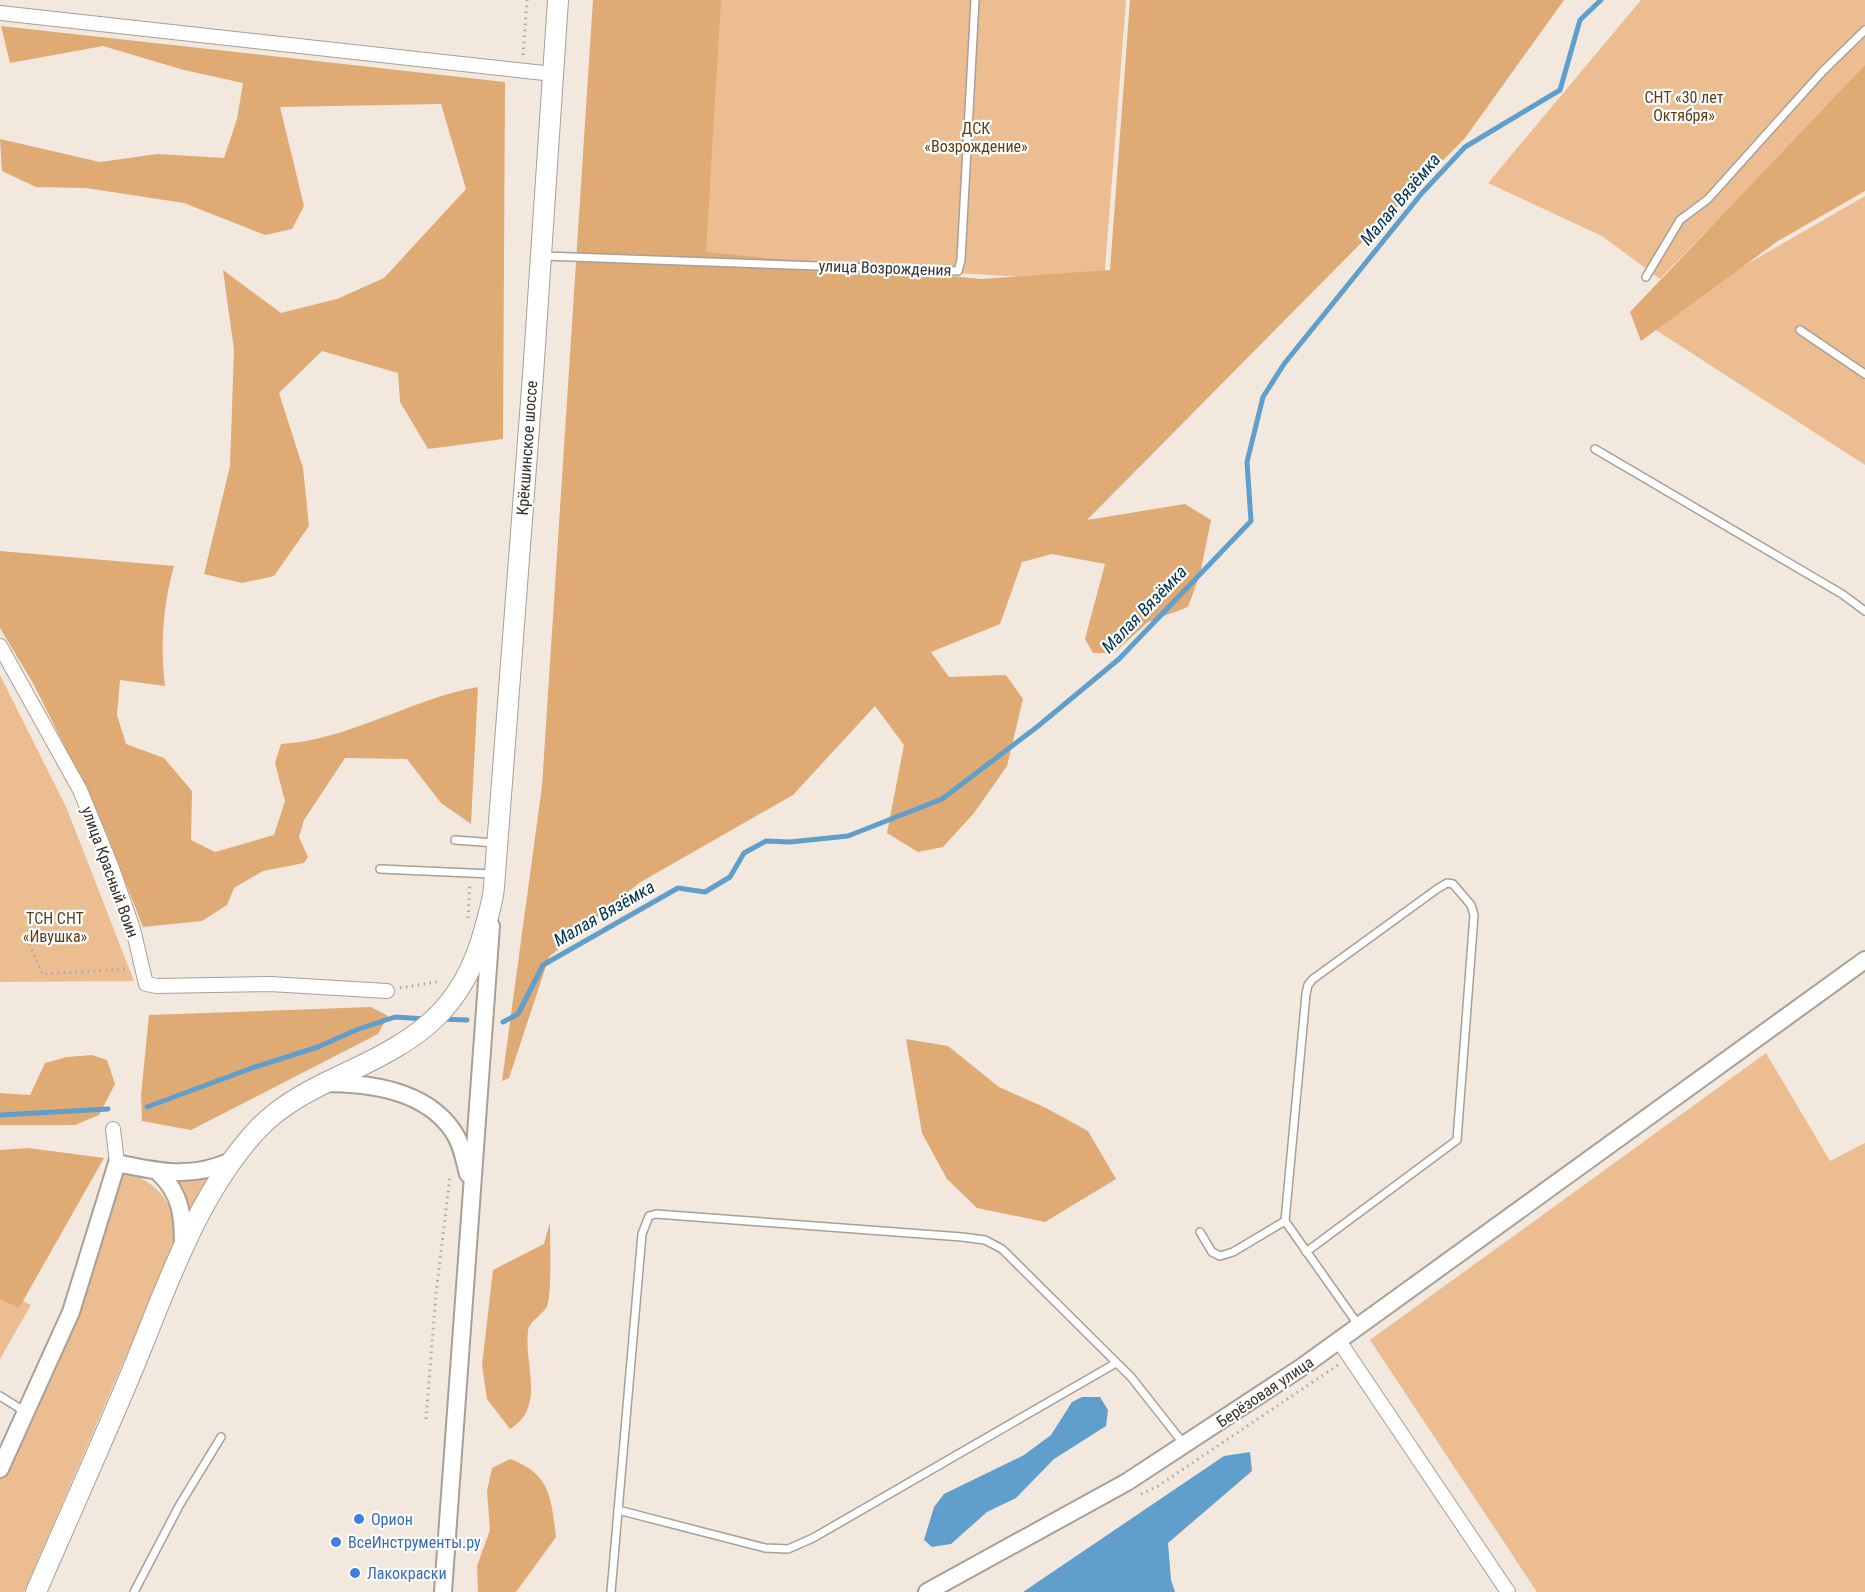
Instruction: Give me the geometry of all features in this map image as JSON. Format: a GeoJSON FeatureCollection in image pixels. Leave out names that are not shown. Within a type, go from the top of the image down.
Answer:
{"type":"FeatureCollection","features":[{"type":"Feature","properties":{"kind":"main road","name":"Крёкшинское шоссе"},"geometry":{"type":"LineString","coordinates":[[36,1592],[183,1251],[231,1161],[270,1118],[322,1083],[403,1042],[441,1014],[458,994],[472,967],[493,896],[495,874],[558,0]]}},
{"type":"Feature","properties":{"kind":"street"},"geometry":{"type":"LineString","coordinates":[[0,13],[553,74]]}},
{"type":"Feature","properties":{"kind":"street","name":"улица Красный Воин"},"geometry":{"type":"LineString","coordinates":[[0,646],[80,790],[112,868],[133,929],[141,968]]}},
{"type":"Feature","properties":{"kind":"street"},"geometry":{"type":"LineString","coordinates":[[443,1592],[493,896]]}},
{"type":"Feature","properties":{"kind":"street","name":"Берёзовая улица"},"geometry":{"type":"LineString","coordinates":[[927,1592],[1101,1497],[1184,1445],[1339,1341],[1865,961]]}},
{"type":"Feature","properties":{"kind":"street"},"geometry":{"type":"LineString","coordinates":[[141,968],[146,984],[157,987],[270,984],[387,991]]}},
{"type":"Feature","properties":{"kind":"street"},"geometry":{"type":"LineString","coordinates":[[322,1083],[377,1088],[408,1095],[430,1107],[453,1131],[459,1143],[472,1191]]}},
{"type":"Feature","properties":{"kind":"street"},"geometry":{"type":"LineString","coordinates":[[0,1469],[74,1302],[117,1163],[113,1129]]}},
{"type":"Feature","properties":{"kind":"street"},"geometry":{"type":"LineString","coordinates":[[117,1163],[158,1172],[192,1173],[231,1161]]}},
{"type":"Feature","properties":{"kind":"street"},"geometry":{"type":"LineString","coordinates":[[158,1172],[170,1185],[181,1205],[183,1251]]}},
{"type":"Feature","properties":{"kind":"street"},"geometry":{"type":"LineString","coordinates":[[1339,1341],[1508,1592]]}},
{"type":"Feature","properties":{"kind":"lane","name":"улица Возрождения"},"geometry":{"type":"LineString","coordinates":[[541,256],[958,271],[961,260],[975,0]]}},
{"type":"Feature","properties":{"kind":"lane"},"geometry":{"type":"LineString","coordinates":[[1646,277],[1680,220],[1708,199],[1823,71],[1865,30]]}},
{"type":"Feature","properties":{"kind":"lane"},"geometry":{"type":"LineString","coordinates":[[1800,330],[1865,374]]}},
{"type":"Feature","properties":{"kind":"lane"},"geometry":{"type":"LineString","coordinates":[[1595,449],[1823,583],[1865,611]]}},
{"type":"Feature","properties":{"kind":"lane"},"geometry":{"type":"LineString","coordinates":[[455,840],[497,843]]}},
{"type":"Feature","properties":{"kind":"lane"},"geometry":{"type":"LineString","coordinates":[[380,869],[495,874]]}},
{"type":"Feature","properties":{"kind":"lane"},"geometry":{"type":"LineString","coordinates":[[1306,1252],[1456,1140],[1474,915],[1471,905],[1453,884],[1447,883],[1437,889],[1308,985],[1285,1221],[1306,1252],[1359,1326]]}},
{"type":"Feature","properties":{"kind":"lane"},"geometry":{"type":"LineString","coordinates":[[611,1592],[642,1234],[644,1223],[649,1216],[656,1214],[985,1240],[1002,1249],[1131,1377],[1184,1445]]}},
{"type":"Feature","properties":{"kind":"lane"},"geometry":{"type":"LineString","coordinates":[[1200,1232],[1212,1252],[1220,1256],[1233,1252],[1285,1221]]}},
{"type":"Feature","properties":{"kind":"lane"},"geometry":{"type":"LineString","coordinates":[[618,1510],[752,1545],[788,1549],[813,1538],[1116,1364]]}},
{"type":"Feature","properties":{"kind":"lane"},"geometry":{"type":"LineString","coordinates":[[0,1396],[26,1413]]}},
{"type":"Feature","properties":{"kind":"lane"},"geometry":{"type":"LineString","coordinates":[[134,1592],[179,1506],[221,1437]]}},
{"type":"Feature","properties":{"kind":"path"},"geometry":{"type":"LineString","coordinates":[[521,70],[527,0]]}},
{"type":"Feature","properties":{"kind":"path"},"geometry":{"type":"LineString","coordinates":[[25,933],[42,974],[141,968]]}},
{"type":"Feature","properties":{"kind":"path"},"geometry":{"type":"LineString","coordinates":[[387,991],[451,979]]}},
{"type":"Feature","properties":{"kind":"path"},"geometry":{"type":"LineString","coordinates":[[426,1419],[436,1294],[450,1175]]}},
{"type":"Feature","properties":{"kind":"green space","name":"ДСК «Возрождение»"},"geometry":{"type":"Polygon","coordinates":[[[645,0],[1126,0],[1104,282],[634,253],[645,0]]]}},
{"type":"Feature","properties":{"kind":"green space","name":"СНТ «30 лет Октября»"},"geometry":{"type":"Polygon","coordinates":[[[1641,0],[1865,0],[1865,68],[1660,279],[1602,236],[1488,183],[1641,0]]]}},
{"type":"Feature","properties":{"kind":"green space"},"geometry":{"type":"Polygon","coordinates":[[[1865,196],[1865,465],[1645,323],[1865,196]]]}},
{"type":"Feature","properties":{"kind":"green space","name":"ТСН СНТ «Ивушка»"},"geometry":{"type":"Polygon","coordinates":[[[0,675],[67,809],[134,981],[0,982],[0,675]]]}},
{"type":"Feature","properties":{"kind":"green space"},"geometry":{"type":"Polygon","coordinates":[[[1766,1053],[1830,1161],[1865,1143],[1865,1592],[1537,1592],[1370,1340],[1766,1053]]]}},
{"type":"Feature","properties":{"kind":"green space"},"geometry":{"type":"Polygon","coordinates":[[[118,1170],[144,1180],[164,1197],[174,1220],[172,1249],[24,1592],[0,1592],[0,1479],[60,1352],[118,1170]]]}},
{"type":"Feature","properties":{"kind":"green space"},"geometry":{"type":"Polygon","coordinates":[[[216,1172],[187,1232],[171,1178],[216,1172]]]}},
{"type":"Feature","properties":{"kind":"green space"},"geometry":{"type":"Polygon","coordinates":[[[0,1290],[31,1305],[0,1359],[0,1290]]]}},
{"type":"Feature","properties":{"kind":"shaded area"},"geometry":{"type":"Polygon","coordinates":[[[593,0],[721,0],[706,252],[981,279],[1110,270],[1130,0],[1564,0],[1465,138],[1087,520],[1185,504],[1211,520],[1200,574],[1188,607],[1148,622],[1114,653],[1093,653],[1085,639],[1105,564],[1052,554],[1022,562],[1000,624],[931,652],[949,677],[1006,675],[1023,699],[1007,766],[974,813],[943,847],[918,852],[887,833],[904,745],[875,706],[793,795],[639,883],[549,957],[509,1078],[502,1081],[542,786],[593,0]]]}},
{"type":"Feature","properties":{"kind":"shaded area"},"geometry":{"type":"Polygon","coordinates":[[[1,26],[505,82],[503,439],[428,449],[400,402],[398,373],[322,351],[279,393],[303,468],[309,526],[274,576],[242,583],[204,574],[230,466],[234,350],[223,270],[281,313],[337,299],[384,278],[466,189],[441,104],[280,107],[304,206],[292,229],[265,235],[184,203],[86,188],[36,187],[2,171],[0,139],[100,162],[157,154],[224,158],[237,119],[243,83],[184,70],[103,46],[10,63],[1,26]]]}},
{"type":"Feature","properties":{"kind":"shaded area"},"geometry":{"type":"Polygon","coordinates":[[[1865,65],[1865,191],[1778,241],[1641,341],[1630,312],[1865,65]]]}},
{"type":"Feature","properties":{"kind":"shaded area"},"geometry":{"type":"Polygon","coordinates":[[[0,551],[174,566],[167,596],[164,626],[165,686],[120,680],[117,715],[126,744],[164,758],[192,791],[191,840],[215,852],[274,835],[285,801],[275,763],[281,744],[331,735],[428,700],[478,687],[471,824],[441,803],[407,759],[345,758],[304,820],[299,837],[308,857],[304,863],[263,871],[234,888],[227,905],[202,921],[143,927],[105,830],[74,765],[34,685],[0,628],[0,551]]]}},
{"type":"Feature","properties":{"kind":"shaded area"},"geometry":{"type":"Polygon","coordinates":[[[371,1007],[388,1016],[378,1034],[191,1130],[142,1121],[141,1095],[149,1015],[371,1007]]]}},
{"type":"Feature","properties":{"kind":"shaded area"},"geometry":{"type":"Polygon","coordinates":[[[906,1039],[948,1046],[999,1087],[1046,1108],[1088,1131],[1116,1179],[1045,1222],[977,1208],[947,1179],[922,1133],[906,1039]]]}},
{"type":"Feature","properties":{"kind":"shaded area"},"geometry":{"type":"Polygon","coordinates":[[[92,1055],[107,1060],[115,1084],[99,1115],[75,1125],[0,1125],[0,1093],[30,1095],[45,1063],[67,1057],[92,1055]]]}},
{"type":"Feature","properties":{"kind":"shaded area"},"geometry":{"type":"Polygon","coordinates":[[[28,1148],[104,1158],[19,1308],[0,1299],[0,1150],[28,1148]]]}},
{"type":"Feature","properties":{"kind":"shaded area"},"geometry":{"type":"Polygon","coordinates":[[[550,1222],[549,1300],[545,1309],[529,1327],[530,1398],[521,1420],[510,1429],[487,1399],[482,1365],[493,1270],[544,1244],[550,1222]]]}},
{"type":"Feature","properties":{"kind":"shaded area"},"geometry":{"type":"Polygon","coordinates":[[[510,1459],[524,1465],[541,1480],[550,1499],[556,1537],[516,1592],[478,1592],[477,1566],[490,1530],[487,1491],[492,1468],[510,1459]]]}},
{"type":"Feature","properties":{"kind":"water"},"geometry":{"type":"Polygon","coordinates":[[[1082,1397],[1100,1397],[1108,1410],[1106,1426],[1054,1459],[1016,1498],[987,1512],[951,1544],[932,1547],[924,1540],[934,1507],[944,1494],[1024,1455],[1051,1435],[1072,1402],[1082,1397]]]}},
{"type":"Feature","properties":{"kind":"water"},"geometry":{"type":"Polygon","coordinates":[[[1250,1452],[1252,1471],[1168,1543],[1171,1580],[1175,1592],[1023,1592],[1224,1456],[1250,1452]]]}},
{"type":"Feature","properties":{"kind":"waterway","name":"Малая Вязёмка"},"geometry":{"type":"LineString","coordinates":[[503,1022],[518,1014],[543,965],[678,888],[705,892],[730,877],[744,853],[766,841],[790,842],[848,836],[942,799],[1037,727],[1119,659],[1251,521],[1247,462],[1263,397],[1284,364],[1422,193],[1465,147],[1560,90],[1580,20],[1601,0]]}},
{"type":"Feature","properties":{"kind":"waterway","name":"Малая Вязёмка"},"geometry":{"type":"LineString","coordinates":[[147,1107],[252,1068],[318,1047],[356,1030],[395,1017],[426,1019]]}},
{"type":"Feature","properties":{"kind":"waterway","name":"Малая Вязёмка"},"geometry":{"type":"LineString","coordinates":[[441,1019],[467,1020]]}},
{"type":"Feature","properties":{"kind":"waterway","name":"Малая Вязёмка"},"geometry":{"type":"LineString","coordinates":[[0,1115],[108,1109]]}},
{"type":"Feature","properties":{"kind":"place","name":"Орион"},"geometry":{"type":"Point","coordinates":[359,1519]}},
{"type":"Feature","properties":{"kind":"place","name":"ВсеИнструменты.ру"},"geometry":{"type":"Point","coordinates":[336,1542]}},
{"type":"Feature","properties":{"kind":"place","name":"Лакокраски"},"geometry":{"type":"Point","coordinates":[355,1573]}}]}
